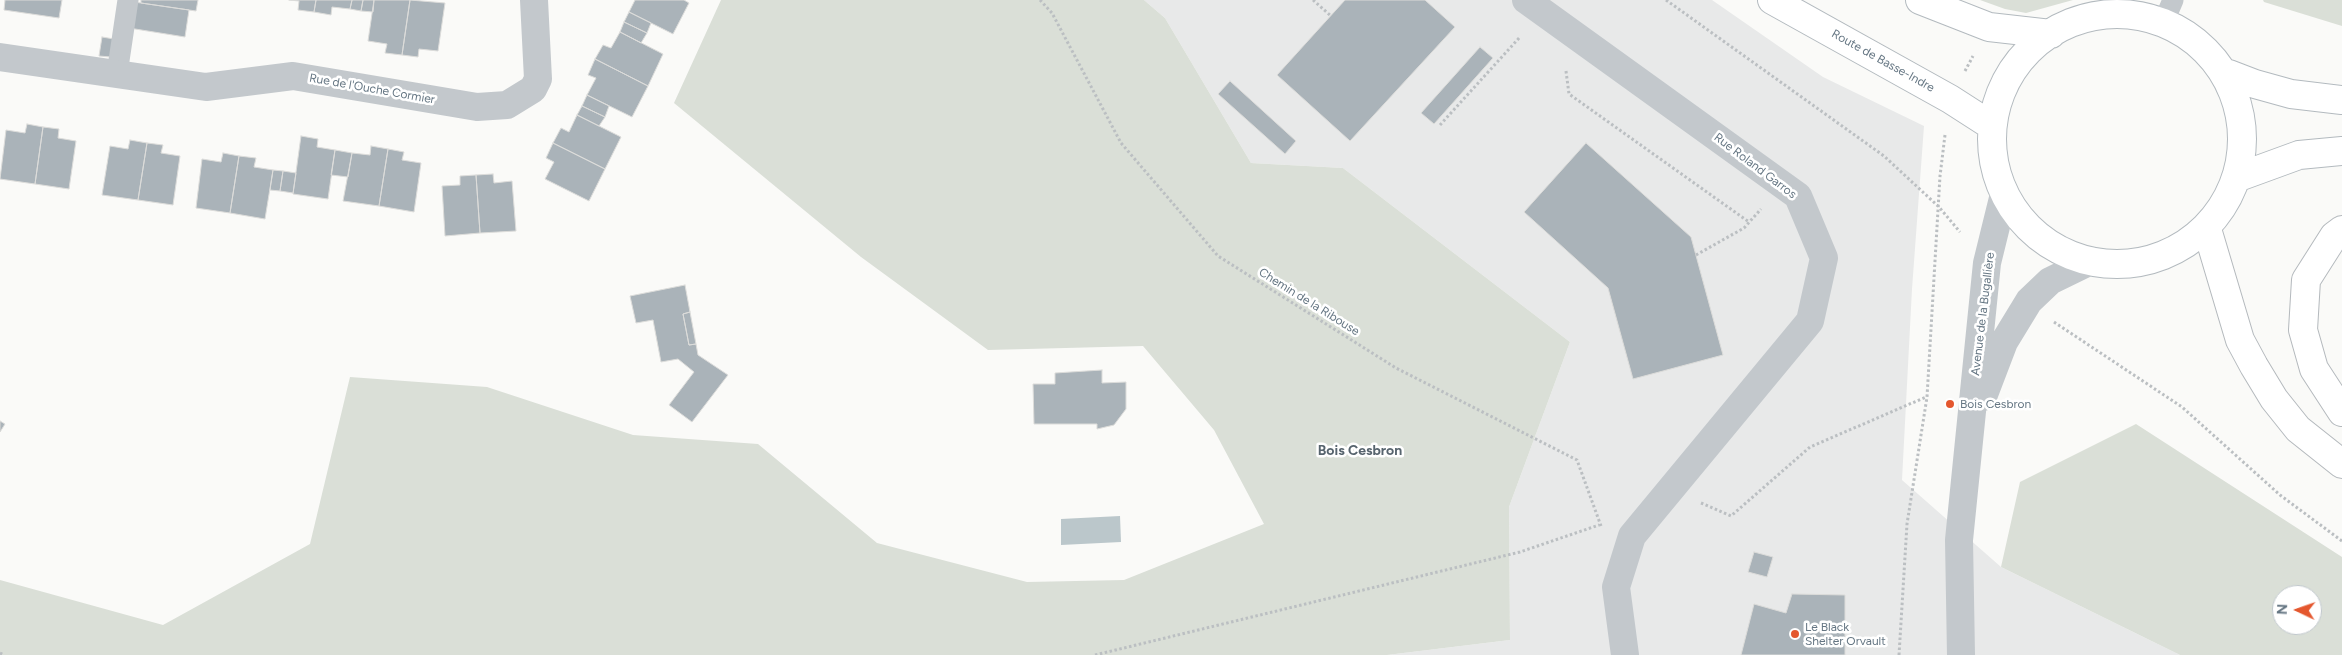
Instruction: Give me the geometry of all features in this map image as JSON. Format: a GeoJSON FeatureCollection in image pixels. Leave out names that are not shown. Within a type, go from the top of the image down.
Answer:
{"type":"FeatureCollection","features":[{"type":"Feature","properties":{"kind":"main road","name":"Route de Basse-Indre"},"geometry":{"type":"LineString","coordinates":[[1772,0],[1950,98],[1992,126]]}},
{"type":"Feature","properties":{"kind":"main road"},"geometry":{"type":"LineString","coordinates":[[1920,0],[1989,27],[2051,34]]}},
{"type":"Feature","properties":{"kind":"main road"},"geometry":{"type":"LineString","coordinates":[[2168,10],[2190,34],[2212,52],[2229,74],[2241,140],[2236,178],[2227,200],[2207,229],[2166,256],[2131,264],[2091,261],[2049,243],[2025,224],[2003,198],[1993,161],[1992,126],[1998,101],[2008,78],[2022,58],[2051,34],[2081,19],[2102,14],[2144,15],[2168,10]]}},
{"type":"Feature","properties":{"kind":"main road"},"geometry":{"type":"LineString","coordinates":[[2229,74],[2255,84],[2291,94],[2342,100]]}},
{"type":"Feature","properties":{"kind":"main road"},"geometry":{"type":"LineString","coordinates":[[2236,178],[2299,155],[2342,151]]}},
{"type":"Feature","properties":{"kind":"main road"},"geometry":{"type":"LineString","coordinates":[[2207,229],[2240,340],[2254,366],[2274,399],[2298,429],[2342,464]]}},
{"type":"Feature","properties":{"kind":"main road"},"geometry":{"type":"LineString","coordinates":[[2342,230],[2334,236],[2306,280],[2303,330],[2314,369],[2342,412]]}},
{"type":"Feature","properties":{"kind":"street","name":"Rue de l'Ouche Cormier"},"geometry":{"type":"LineString","coordinates":[[0,57],[206,87],[293,76],[477,107],[507,105],[533,88],[538,79],[534,0]]}},
{"type":"Feature","properties":{"kind":"street","name":"Rue Roland Garros"},"geometry":{"type":"LineString","coordinates":[[1526,0],[1798,196],[1824,258],[1810,321],[1632,536]]}},
{"type":"Feature","properties":{"kind":"street","name":"Avenue de la Bugallière"},"geometry":{"type":"LineString","coordinates":[[1961,655],[1959,540],[1988,263],[2003,198]]}},
{"type":"Feature","properties":{"kind":"street","name":"Avenue de la Bugallière"},"geometry":{"type":"LineString","coordinates":[[1971,432],[2004,342],[2029,300],[2050,282],[2091,261]]}},
{"type":"Feature","properties":{"kind":"street"},"geometry":{"type":"LineString","coordinates":[[1625,655],[1616,587],[1632,536]]}},
{"type":"Feature","properties":{"kind":"lane"},"geometry":{"type":"LineString","coordinates":[[117,74],[128,0]]}},
{"type":"Feature","properties":{"kind":"path","name":"Chemin de la Ribouse"},"geometry":{"type":"LineString","coordinates":[[1040,0],[1052,13],[1121,143],[1218,256],[1396,368],[1576,460],[1599,525]]}},
{"type":"Feature","properties":{"kind":"path"},"geometry":{"type":"LineString","coordinates":[[1313,0],[1331,16]]}},
{"type":"Feature","properties":{"kind":"path"},"geometry":{"type":"LineString","coordinates":[[1666,0],[1884,156],[1938,207],[1927,397],[1907,524],[1898,655]]}},
{"type":"Feature","properties":{"kind":"path"},"geometry":{"type":"LineString","coordinates":[[1440,125],[1522,35],[1528,38]]}},
{"type":"Feature","properties":{"kind":"path"},"geometry":{"type":"LineString","coordinates":[[1565,64],[1569,94],[1749,222]]}},
{"type":"Feature","properties":{"kind":"path"},"geometry":{"type":"LineString","coordinates":[[1696,255],[1744,228],[1783,185]]}},
{"type":"Feature","properties":{"kind":"path"},"geometry":{"type":"LineString","coordinates":[[2029,300],[2052,321],[2182,407],[2280,495],[2342,541]]}},
{"type":"Feature","properties":{"kind":"path"},"geometry":{"type":"LineString","coordinates":[[1671,489],[1731,516],[1810,448],[1927,397]]}},
{"type":"Feature","properties":{"kind":"path"},"geometry":{"type":"LineString","coordinates":[[1095,655],[1520,552],[1599,525],[1632,536]]}},
{"type":"Feature","properties":{"kind":"path"},"geometry":{"type":"LineString","coordinates":[[0,653],[4,655]]}},
{"type":"Feature","properties":{"kind":"shaded area"},"geometry":{"type":"Polygon","coordinates":[[[721,0],[1144,0],[1165,18],[1251,163],[1343,168],[1570,342],[1509,507],[1510,640],[1387,655],[0,655],[0,580],[163,625],[310,544],[350,377],[487,387],[633,435],[758,444],[877,543],[1027,582],[1124,580],[1264,524],[1214,430],[1143,346],[988,350],[861,257],[674,103],[721,0]]]}},
{"type":"Feature","properties":{"kind":"shaded area"},"geometry":{"type":"Polygon","coordinates":[[[1144,0],[1712,0],[1823,77],[1924,126],[1912,289],[1902,480],[2001,567],[2180,655],[1387,655],[1510,640],[1509,507],[1570,342],[1343,168],[1251,163],[1165,18],[1144,0]]]}},
{"type":"Feature","properties":{"kind":"shaded area"},"geometry":{"type":"Polygon","coordinates":[[[1980,0],[2073,0],[2026,13],[2005,9],[1980,0]]]}},
{"type":"Feature","properties":{"kind":"shaded area"},"geometry":{"type":"Polygon","coordinates":[[[2263,0],[2342,0],[2342,26],[2264,2],[2263,0]]]}},
{"type":"Feature","properties":{"kind":"shaded area"},"geometry":{"type":"Polygon","coordinates":[[[2136,424],[2342,557],[2342,655],[2180,655],[2001,567],[2020,482],[2136,424]]]}},
{"type":"Feature","properties":{"kind":"shaded area"},"geometry":{"type":"Polygon","coordinates":[[[1120,516],[1121,542],[1061,545],[1061,519],[1120,516]]]}},
{"type":"Feature","properties":{"kind":"building"},"geometry":{"type":"Polygon","coordinates":[[[5,0],[62,0],[59,18],[4,10],[5,0]]]}},
{"type":"Feature","properties":{"kind":"building"},"geometry":{"type":"Polygon","coordinates":[[[141,0],[198,0],[196,11],[141,3],[141,0]]]}},
{"type":"Feature","properties":{"kind":"building"},"geometry":{"type":"Polygon","coordinates":[[[289,0],[316,0],[314,12],[298,10],[299,1],[289,0]]]}},
{"type":"Feature","properties":{"kind":"building"},"geometry":{"type":"Polygon","coordinates":[[[316,0],[352,0],[350,9],[332,7],[331,15],[314,12],[316,0]]]}},
{"type":"Feature","properties":{"kind":"building"},"geometry":{"type":"Polygon","coordinates":[[[352,0],[363,0],[361,11],[350,9],[352,0]]]}},
{"type":"Feature","properties":{"kind":"building"},"geometry":{"type":"Polygon","coordinates":[[[363,0],[374,0],[373,12],[361,11],[363,0]]]}},
{"type":"Feature","properties":{"kind":"building"},"geometry":{"type":"Polygon","coordinates":[[[374,0],[410,0],[402,55],[385,53],[387,44],[368,41],[374,0]]]}},
{"type":"Feature","properties":{"kind":"building"},"geometry":{"type":"Polygon","coordinates":[[[410,0],[445,3],[438,51],[419,49],[418,57],[402,55],[410,0]]]}},
{"type":"Feature","properties":{"kind":"building"},"geometry":{"type":"Polygon","coordinates":[[[635,0],[684,0],[689,3],[673,34],[629,12],[635,0]]]}},
{"type":"Feature","properties":{"kind":"building"},"geometry":{"type":"Polygon","coordinates":[[[1345,0],[1425,0],[1455,27],[1350,141],[1277,75],[1345,0]]]}},
{"type":"Feature","properties":{"kind":"building"},"geometry":{"type":"Polygon","coordinates":[[[134,2],[189,10],[185,37],[129,28],[134,2]]]}},
{"type":"Feature","properties":{"kind":"building"},"geometry":{"type":"Polygon","coordinates":[[[629,12],[651,23],[647,33],[624,22],[629,12]]]}},
{"type":"Feature","properties":{"kind":"building"},"geometry":{"type":"Polygon","coordinates":[[[624,22],[647,33],[641,43],[620,32],[624,22]]]}},
{"type":"Feature","properties":{"kind":"building"},"geometry":{"type":"Polygon","coordinates":[[[620,32],[663,54],[648,86],[595,59],[603,45],[611,48],[620,32]]]}},
{"type":"Feature","properties":{"kind":"building"},"geometry":{"type":"Polygon","coordinates":[[[102,37],[114,39],[111,57],[99,56],[102,37]]]}},
{"type":"Feature","properties":{"kind":"building"},"geometry":{"type":"Polygon","coordinates":[[[1480,47],[1493,58],[1434,124],[1421,113],[1480,47]]]}},
{"type":"Feature","properties":{"kind":"building"},"geometry":{"type":"Polygon","coordinates":[[[595,59],[648,86],[632,117],[587,95],[596,78],[588,75],[595,59]]]}},
{"type":"Feature","properties":{"kind":"building"},"geometry":{"type":"Polygon","coordinates":[[[1230,81],[1296,141],[1285,154],[1218,94],[1230,81]]]}},
{"type":"Feature","properties":{"kind":"building"},"geometry":{"type":"Polygon","coordinates":[[[587,95],[609,106],[605,117],[582,106],[587,95]]]}},
{"type":"Feature","properties":{"kind":"building"},"geometry":{"type":"Polygon","coordinates":[[[582,106],[605,117],[599,126],[577,115],[582,106]]]}},
{"type":"Feature","properties":{"kind":"building"},"geometry":{"type":"Polygon","coordinates":[[[577,115],[621,137],[605,169],[553,143],[561,128],[569,132],[577,115]]]}},
{"type":"Feature","properties":{"kind":"building"},"geometry":{"type":"Polygon","coordinates":[[[27,124],[43,127],[35,184],[0,179],[6,130],[25,133],[27,124]]]}},
{"type":"Feature","properties":{"kind":"building"},"geometry":{"type":"Polygon","coordinates":[[[43,127],[59,129],[58,138],[76,141],[69,189],[35,184],[43,127]]]}},
{"type":"Feature","properties":{"kind":"building"},"geometry":{"type":"Polygon","coordinates":[[[301,136],[318,139],[317,147],[335,150],[328,199],[293,194],[301,136]]]}},
{"type":"Feature","properties":{"kind":"building"},"geometry":{"type":"Polygon","coordinates":[[[130,140],[147,143],[138,200],[102,195],[110,146],[128,149],[130,140]]]}},
{"type":"Feature","properties":{"kind":"building"},"geometry":{"type":"Polygon","coordinates":[[[147,143],[163,145],[161,153],[180,156],[173,205],[138,200],[147,143]]]}},
{"type":"Feature","properties":{"kind":"building"},"geometry":{"type":"Polygon","coordinates":[[[553,143],[605,169],[589,201],[545,179],[554,162],[546,158],[553,143]]]}},
{"type":"Feature","properties":{"kind":"building"},"geometry":{"type":"Polygon","coordinates":[[[1586,143],[1691,237],[1723,355],[1633,379],[1608,288],[1524,212],[1586,143]]]}},
{"type":"Feature","properties":{"kind":"building"},"geometry":{"type":"Polygon","coordinates":[[[371,146],[388,149],[379,206],[343,201],[352,153],[370,155],[371,146]]]}},
{"type":"Feature","properties":{"kind":"building"},"geometry":{"type":"Polygon","coordinates":[[[388,149],[404,152],[402,160],[421,163],[414,212],[379,206],[388,149]]]}},
{"type":"Feature","properties":{"kind":"building"},"geometry":{"type":"Polygon","coordinates":[[[335,150],[352,153],[348,177],[331,175],[335,150]]]}},
{"type":"Feature","properties":{"kind":"building"},"geometry":{"type":"Polygon","coordinates":[[[223,153],[239,156],[230,213],[196,208],[202,159],[221,162],[223,153]]]}},
{"type":"Feature","properties":{"kind":"building"},"geometry":{"type":"Polygon","coordinates":[[[239,156],[256,158],[254,167],[273,170],[265,219],[230,213],[239,156]]]}},
{"type":"Feature","properties":{"kind":"building"},"geometry":{"type":"Polygon","coordinates":[[[273,170],[283,171],[280,191],[270,190],[273,170]]]}},
{"type":"Feature","properties":{"kind":"building"},"geometry":{"type":"Polygon","coordinates":[[[283,171],[296,173],[293,193],[280,191],[283,171]]]}},
{"type":"Feature","properties":{"kind":"building"},"geometry":{"type":"Polygon","coordinates":[[[493,174],[494,183],[512,181],[516,231],[480,233],[476,175],[493,174]]]}},
{"type":"Feature","properties":{"kind":"building"},"geometry":{"type":"Polygon","coordinates":[[[476,175],[480,233],[445,236],[442,186],[460,185],[460,176],[476,175]]]}},
{"type":"Feature","properties":{"kind":"building"},"geometry":{"type":"Polygon","coordinates":[[[685,285],[690,312],[683,314],[689,345],[696,344],[698,355],[728,375],[692,422],[669,405],[694,372],[678,359],[661,362],[653,320],[636,323],[630,296],[685,285]]]}},
{"type":"Feature","properties":{"kind":"building"},"geometry":{"type":"Polygon","coordinates":[[[690,312],[696,344],[689,345],[683,314],[690,312]]]}},
{"type":"Feature","properties":{"kind":"building"},"geometry":{"type":"Polygon","coordinates":[[[1102,370],[1102,383],[1126,382],[1126,409],[1114,425],[1097,429],[1097,424],[1034,424],[1033,384],[1055,384],[1055,373],[1102,370]]]}},
{"type":"Feature","properties":{"kind":"building"},"geometry":{"type":"Polygon","coordinates":[[[0,421],[5,424],[0,432],[0,421]]]}},
{"type":"Feature","properties":{"kind":"building"},"geometry":{"type":"Polygon","coordinates":[[[1754,552],[1773,557],[1767,577],[1748,572],[1754,552]]]}},
{"type":"Feature","properties":{"kind":"building","name":"Le Black Shelter Orvault"},"geometry":{"type":"Polygon","coordinates":[[[1792,594],[1845,595],[1845,655],[1741,655],[1754,604],[1786,613],[1792,594]]]}},
{"type":"Feature","properties":{"kind":"place","name":"Bois Cesbron"},"geometry":{"type":"Point","coordinates":[1950,404]}},
{"type":"Feature","properties":{"kind":"place","name":"Le Black Shelter Orvault"},"geometry":{"type":"Point","coordinates":[1795,634]}},
{"type":"Feature","properties":{"kind":"district","name":"Bois Cesbron"},"geometry":{"type":"Point","coordinates":[1360,451]}}]}
